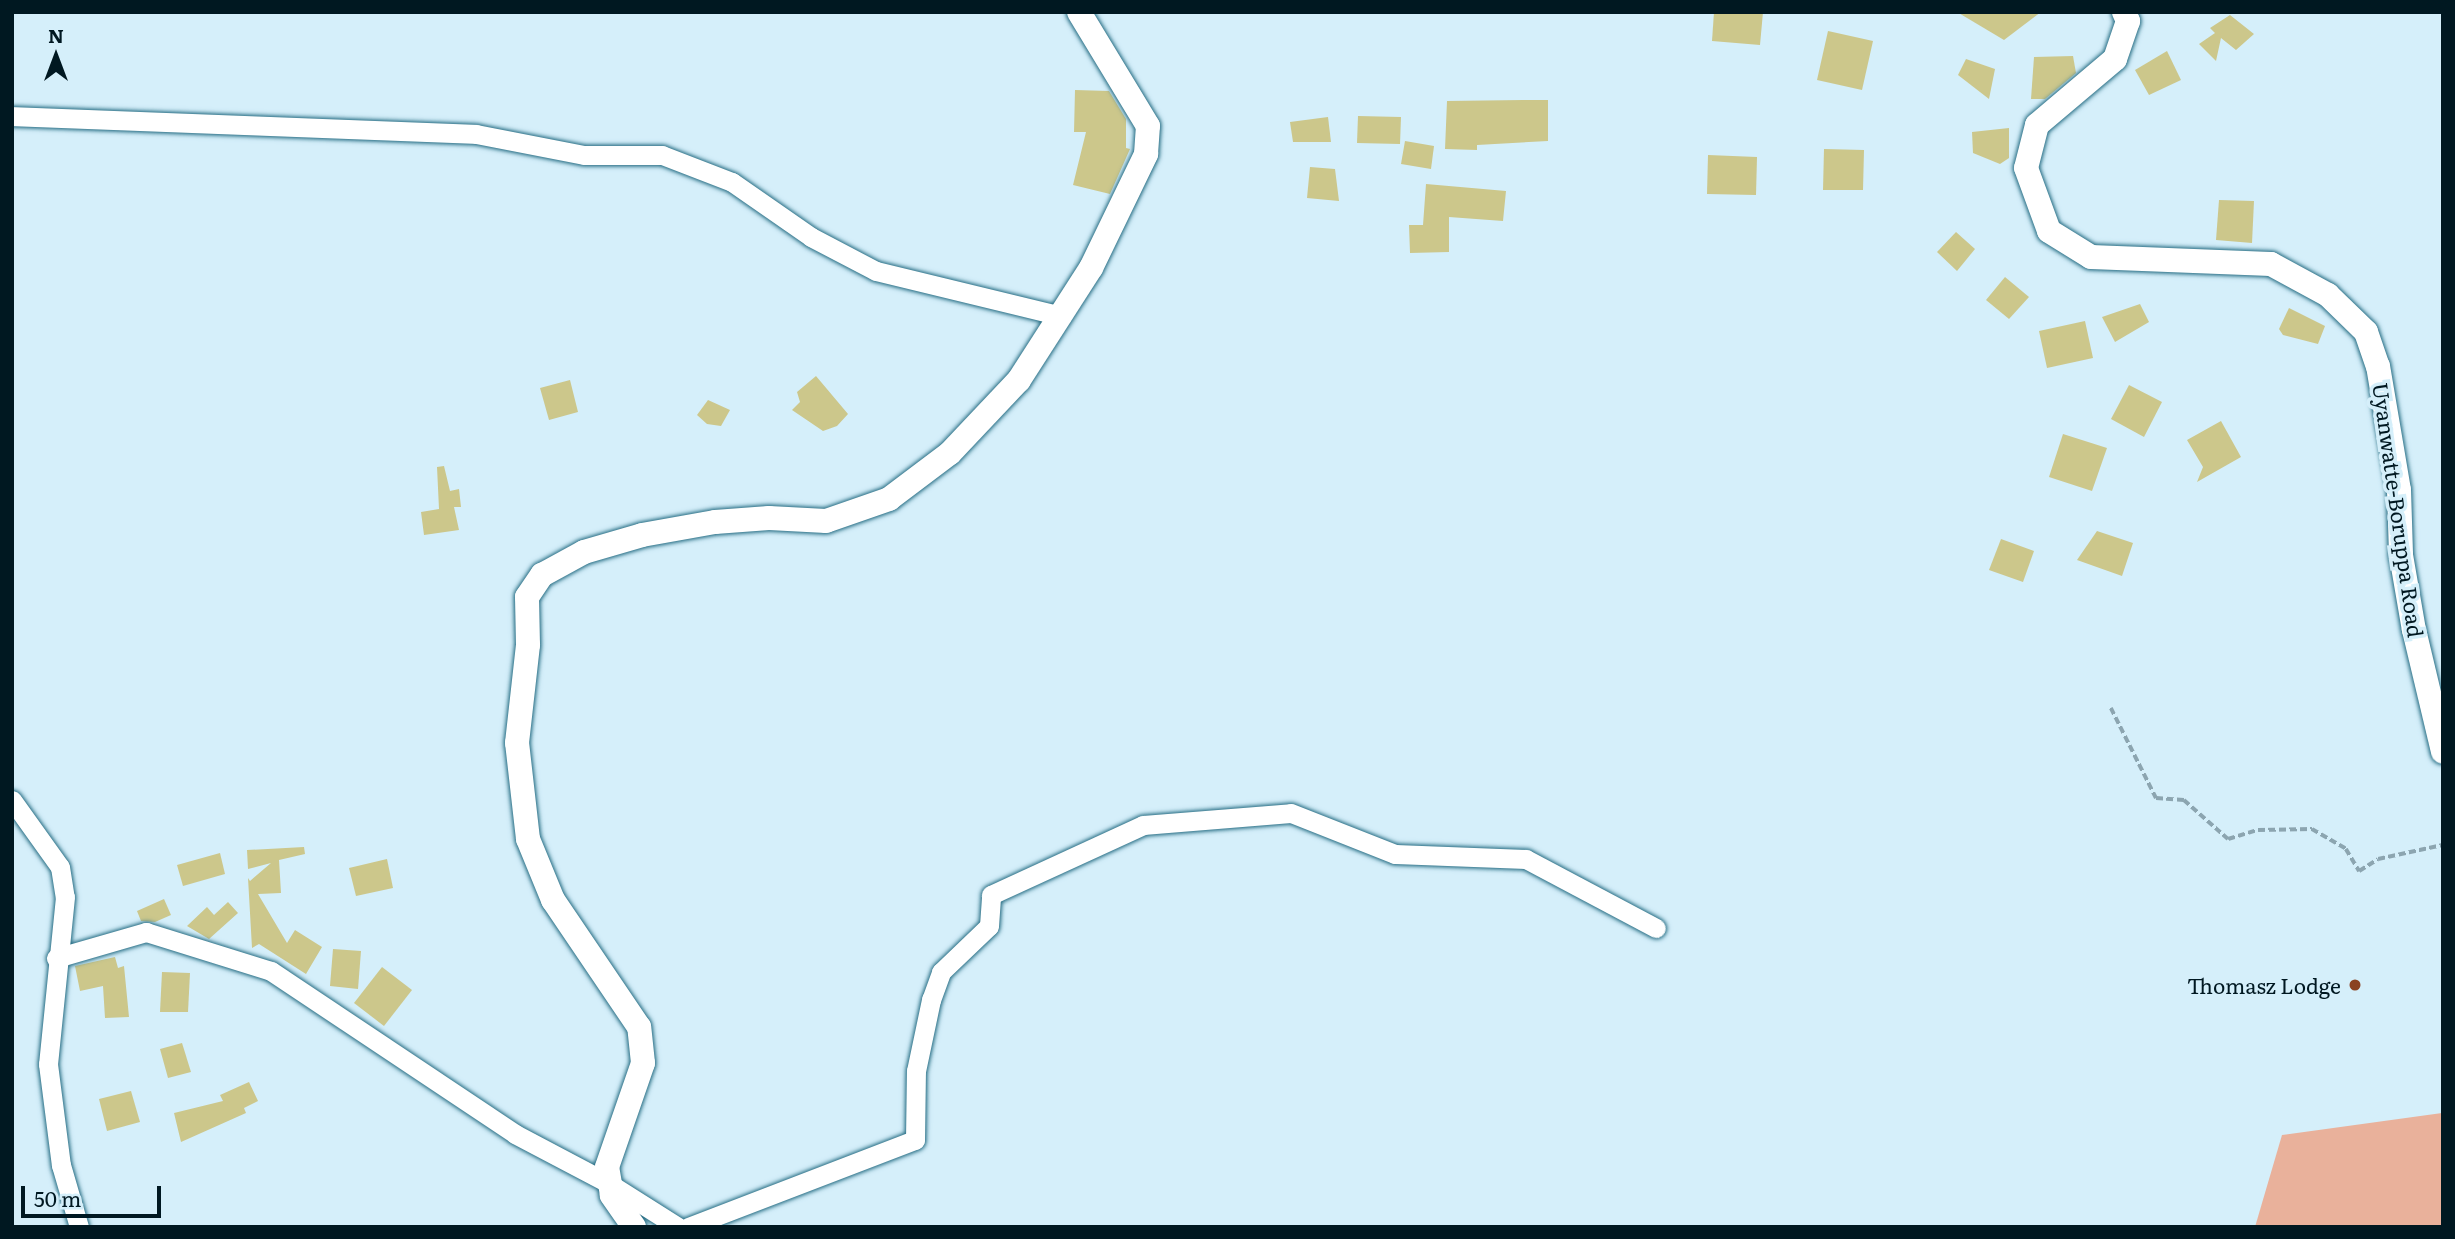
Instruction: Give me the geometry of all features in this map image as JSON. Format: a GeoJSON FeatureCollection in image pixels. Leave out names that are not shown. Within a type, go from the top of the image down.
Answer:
{"type":"FeatureCollection","features":[{"type":"Feature","properties":{"kind":"street"},"geometry":{"type":"LineString","coordinates":[[634,1227],[610,1184],[607,1167],[643,1063],[639,1027],[553,900],[528,839],[517,743],[528,645],[527,597],[542,575],[574,558],[642,535],[755,519],[826,521],[889,499],[950,453],[1011,389],[1062,316],[1122,210],[1146,155],[1149,126],[1079,12]]}},
{"type":"Feature","properties":{"kind":"street","name":"Uyanwatte-Boruppa Road"},"geometry":{"type":"LineString","coordinates":[[2124,12],[2128,21],[2115,59],[2037,125],[2026,168],[2049,231],[2091,257],[2271,264],[2328,295],[2366,332],[2378,366],[2399,490],[2400,555],[2414,630],[2443,752]]}},
{"type":"Feature","properties":{"kind":"street"},"geometry":{"type":"LineString","coordinates":[[12,116],[476,134],[584,155],[662,155],[732,182],[811,237],[876,271],[1062,316]]}},
{"type":"Feature","properties":{"kind":"street"},"geometry":{"type":"LineString","coordinates":[[12,800],[60,867],[65,897],[56,958],[48,1064],[61,1165],[79,1227]]}},
{"type":"Feature","properties":{"kind":"street"},"geometry":{"type":"LineString","coordinates":[[688,1227],[915,1140],[916,1072],[931,999],[941,972],[989,926],[991,895],[1143,825],[1291,813],[1395,854],[1527,859],[1656,928]]}},
{"type":"Feature","properties":{"kind":"street"},"geometry":{"type":"LineString","coordinates":[[56,958],[146,932],[271,971],[515,1134],[610,1184],[678,1227]]}},
{"type":"Feature","properties":{"kind":"path"},"geometry":{"type":"LineString","coordinates":[[2111,708],[2156,798],[2184,800],[2228,839],[2258,830],[2312,830],[2346,849],[2359,871],[2378,859],[2443,845]]}},
{"type":"Feature","properties":{"kind":"shaded area"},"geometry":{"type":"Polygon","coordinates":[[[2442,1113],[2443,1227],[2255,1227],[2282,1135],[2442,1113]]]}},
{"type":"Feature","properties":{"kind":"building"},"geometry":{"type":"Polygon","coordinates":[[[1714,12],[1763,12],[1760,45],[1712,41],[1714,12]]]}},
{"type":"Feature","properties":{"kind":"building"},"geometry":{"type":"Polygon","coordinates":[[[1957,12],[2041,12],[2004,40],[1957,12]]]}},
{"type":"Feature","properties":{"kind":"building"},"geometry":{"type":"Polygon","coordinates":[[[2230,15],[2254,34],[2236,50],[2221,38],[2216,61],[2199,44],[2215,33],[2210,28],[2230,15]]]}},
{"type":"Feature","properties":{"kind":"building"},"geometry":{"type":"Polygon","coordinates":[[[1828,31],[1873,41],[1862,90],[1817,80],[1828,31]]]}},
{"type":"Feature","properties":{"kind":"building"},"geometry":{"type":"Polygon","coordinates":[[[2167,51],[2181,80],[2149,95],[2135,70],[2167,51]]]}},
{"type":"Feature","properties":{"kind":"building"},"geometry":{"type":"Polygon","coordinates":[[[2073,56],[2076,73],[2045,99],[2031,99],[2034,57],[2073,56]]]}},
{"type":"Feature","properties":{"kind":"building"},"geometry":{"type":"Polygon","coordinates":[[[1966,59],[1995,69],[1989,99],[1958,75],[1966,59]]]}},
{"type":"Feature","properties":{"kind":"building"},"geometry":{"type":"Polygon","coordinates":[[[1075,90],[1109,91],[1126,119],[1126,148],[1130,149],[1110,194],[1073,185],[1086,132],[1074,132],[1075,90]]]}},
{"type":"Feature","properties":{"kind":"building"},"geometry":{"type":"Polygon","coordinates":[[[1548,100],[1548,141],[1477,145],[1477,150],[1445,149],[1447,101],[1548,100]]]}},
{"type":"Feature","properties":{"kind":"building"},"geometry":{"type":"Polygon","coordinates":[[[1358,116],[1401,117],[1400,144],[1357,143],[1358,116]]]}},
{"type":"Feature","properties":{"kind":"building"},"geometry":{"type":"Polygon","coordinates":[[[1328,117],[1331,142],[1293,142],[1290,122],[1328,117]]]}},
{"type":"Feature","properties":{"kind":"building"},"geometry":{"type":"Polygon","coordinates":[[[2009,128],[2009,158],[2000,164],[1973,153],[1972,132],[2009,128]]]}},
{"type":"Feature","properties":{"kind":"building"},"geometry":{"type":"Polygon","coordinates":[[[1405,141],[1434,146],[1431,169],[1401,164],[1405,141]]]}},
{"type":"Feature","properties":{"kind":"building"},"geometry":{"type":"Polygon","coordinates":[[[1824,149],[1864,150],[1863,190],[1823,190],[1824,149]]]}},
{"type":"Feature","properties":{"kind":"building"},"geometry":{"type":"Polygon","coordinates":[[[1708,155],[1757,157],[1756,195],[1707,194],[1708,155]]]}},
{"type":"Feature","properties":{"kind":"building"},"geometry":{"type":"Polygon","coordinates":[[[1310,167],[1335,169],[1339,201],[1307,198],[1310,167]]]}},
{"type":"Feature","properties":{"kind":"building"},"geometry":{"type":"Polygon","coordinates":[[[1426,184],[1506,191],[1503,221],[1449,217],[1449,252],[1410,253],[1409,225],[1423,225],[1426,184]]]}},
{"type":"Feature","properties":{"kind":"building"},"geometry":{"type":"Polygon","coordinates":[[[2219,200],[2254,201],[2252,243],[2216,240],[2219,200]]]}},
{"type":"Feature","properties":{"kind":"building"},"geometry":{"type":"Polygon","coordinates":[[[1956,232],[1975,249],[1957,271],[1937,252],[1956,232]]]}},
{"type":"Feature","properties":{"kind":"building"},"geometry":{"type":"Polygon","coordinates":[[[2005,277],[2029,297],[2009,319],[1986,300],[2005,277]]]}},
{"type":"Feature","properties":{"kind":"building"},"geometry":{"type":"Polygon","coordinates":[[[2140,304],[2149,322],[2115,342],[2102,317],[2140,304]]]}},
{"type":"Feature","properties":{"kind":"building"},"geometry":{"type":"Polygon","coordinates":[[[2289,308],[2325,326],[2318,344],[2283,335],[2279,329],[2289,308]]]}},
{"type":"Feature","properties":{"kind":"building"},"geometry":{"type":"Polygon","coordinates":[[[2085,321],[2093,358],[2047,368],[2039,331],[2085,321]]]}},
{"type":"Feature","properties":{"kind":"building"},"geometry":{"type":"Polygon","coordinates":[[[816,376],[848,414],[837,426],[823,431],[792,410],[800,402],[797,392],[816,376]]]}},
{"type":"Feature","properties":{"kind":"building"},"geometry":{"type":"Polygon","coordinates":[[[570,380],[578,412],[549,420],[540,388],[570,380]]]}},
{"type":"Feature","properties":{"kind":"building"},"geometry":{"type":"Polygon","coordinates":[[[2129,385],[2162,402],[2144,437],[2111,419],[2129,385]]]}},
{"type":"Feature","properties":{"kind":"building"},"geometry":{"type":"Polygon","coordinates":[[[708,400],[730,410],[721,426],[707,424],[697,415],[708,400]]]}},
{"type":"Feature","properties":{"kind":"building"},"geometry":{"type":"Polygon","coordinates":[[[2221,421],[2241,457],[2197,482],[2203,467],[2187,440],[2221,421]]]}},
{"type":"Feature","properties":{"kind":"building"},"geometry":{"type":"Polygon","coordinates":[[[2063,434],[2107,448],[2092,491],[2049,477],[2063,434]]]}},
{"type":"Feature","properties":{"kind":"building"},"geometry":{"type":"Polygon","coordinates":[[[444,466],[450,491],[459,489],[461,507],[454,507],[459,530],[424,535],[421,512],[439,509],[437,467],[444,466]]]}},
{"type":"Feature","properties":{"kind":"building"},"geometry":{"type":"Polygon","coordinates":[[[2097,531],[2133,543],[2122,576],[2077,560],[2097,531]]]}},
{"type":"Feature","properties":{"kind":"building"},"geometry":{"type":"Polygon","coordinates":[[[2001,539],[2034,551],[2023,582],[1989,570],[2001,539]]]}},
{"type":"Feature","properties":{"kind":"building"},"geometry":{"type":"Polygon","coordinates":[[[304,847],[305,854],[279,860],[281,893],[258,894],[287,943],[295,930],[322,947],[306,974],[259,944],[252,948],[248,878],[250,881],[271,863],[248,869],[247,850],[304,847]]]}},
{"type":"Feature","properties":{"kind":"building"},"geometry":{"type":"Polygon","coordinates":[[[220,853],[225,874],[183,886],[177,865],[220,853]]]}},
{"type":"Feature","properties":{"kind":"building"},"geometry":{"type":"Polygon","coordinates":[[[387,859],[393,888],[356,896],[349,868],[387,859]]]}},
{"type":"Feature","properties":{"kind":"building"},"geometry":{"type":"Polygon","coordinates":[[[164,899],[171,915],[155,922],[141,921],[137,911],[164,899]]]}},
{"type":"Feature","properties":{"kind":"building"},"geometry":{"type":"Polygon","coordinates":[[[228,902],[238,913],[209,939],[187,926],[207,907],[214,915],[228,902]]]}},
{"type":"Feature","properties":{"kind":"building"},"geometry":{"type":"Polygon","coordinates":[[[333,949],[361,951],[358,989],[330,986],[333,949]]]}},
{"type":"Feature","properties":{"kind":"building"},"geometry":{"type":"Polygon","coordinates":[[[115,957],[118,968],[124,966],[129,1017],[105,1018],[103,986],[80,991],[75,966],[115,957]]]}},
{"type":"Feature","properties":{"kind":"building"},"geometry":{"type":"Polygon","coordinates":[[[382,967],[412,990],[384,1026],[354,1003],[382,967]]]}},
{"type":"Feature","properties":{"kind":"building"},"geometry":{"type":"Polygon","coordinates":[[[162,972],[190,973],[188,1012],[160,1012],[162,972]]]}},
{"type":"Feature","properties":{"kind":"building"},"geometry":{"type":"Polygon","coordinates":[[[182,1043],[191,1072],[168,1078],[160,1049],[182,1043]]]}},
{"type":"Feature","properties":{"kind":"building"},"geometry":{"type":"Polygon","coordinates":[[[249,1082],[258,1101],[244,1108],[246,1113],[181,1142],[174,1113],[223,1101],[220,1095],[249,1082]]]}},
{"type":"Feature","properties":{"kind":"building"},"geometry":{"type":"Polygon","coordinates":[[[131,1091],[140,1122],[107,1131],[99,1099],[131,1091]]]}},
{"type":"Feature","properties":{"kind":"place","name":"Thomasz Lodge"},"geometry":{"type":"Point","coordinates":[2355,985]}}]}
